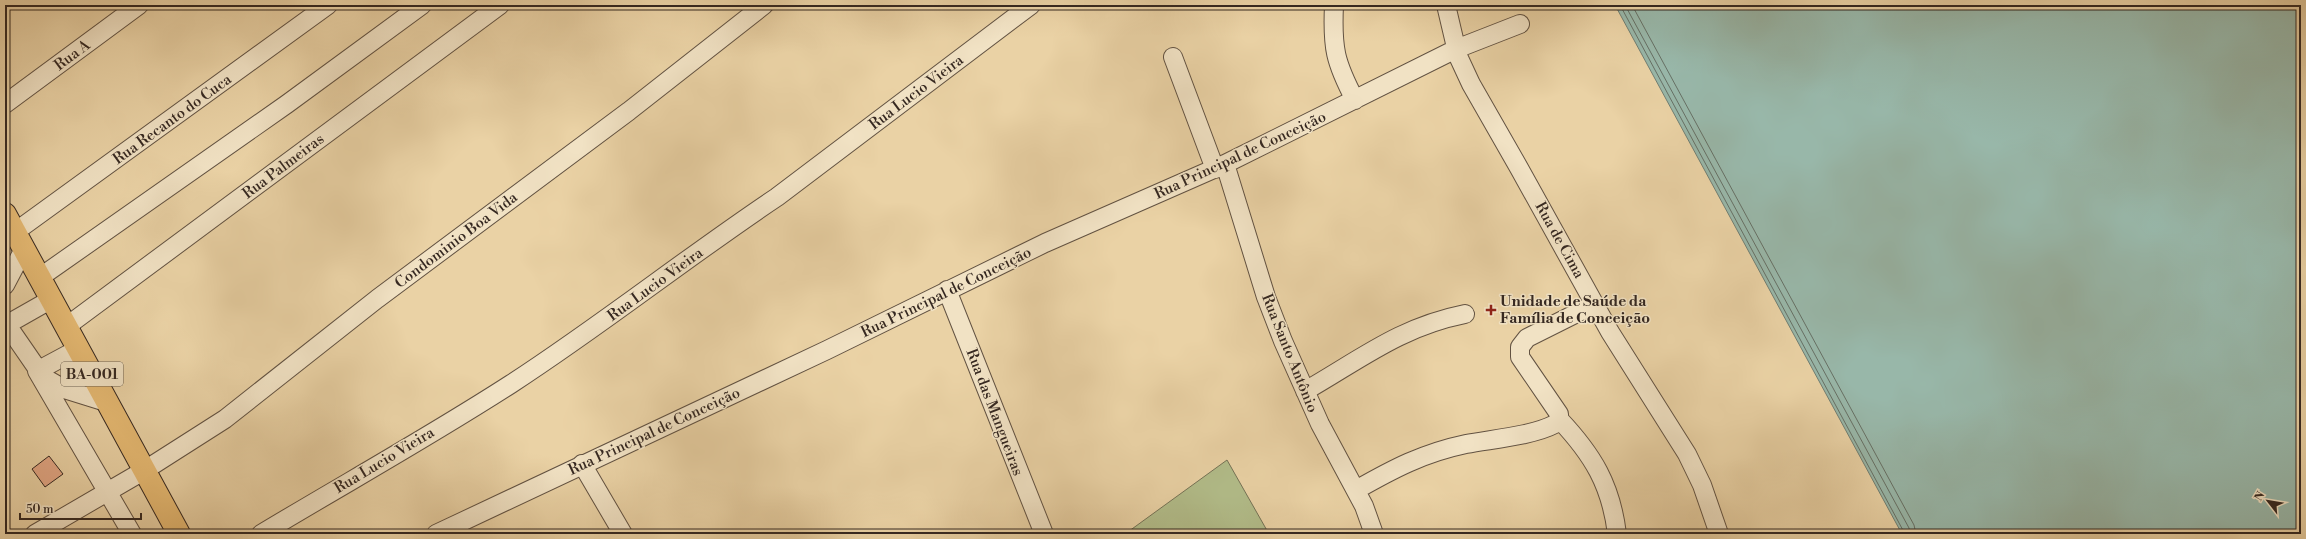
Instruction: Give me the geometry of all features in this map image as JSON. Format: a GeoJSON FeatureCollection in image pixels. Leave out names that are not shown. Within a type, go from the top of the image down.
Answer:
{"type":"FeatureCollection","features":[{"type":"Feature","properties":{"kind":"main road","name":"BA-001"},"geometry":{"type":"LineString","coordinates":[[15,232],[50,300],[67,326],[78,349],[109,403],[179,534]]}},
{"type":"Feature","properties":{"kind":"street","name":"Rua A"},"geometry":{"type":"LineString","coordinates":[[5,104],[139,5]]}},
{"type":"Feature","properties":{"kind":"street","name":"Rua Recanto do Cuca"},"geometry":{"type":"LineString","coordinates":[[15,232],[328,5]]}},
{"type":"Feature","properties":{"kind":"street"},"geometry":{"type":"LineString","coordinates":[[39,278],[287,104],[422,5]]}},
{"type":"Feature","properties":{"kind":"street","name":"Rua Palmeiras"},"geometry":{"type":"LineString","coordinates":[[67,326],[500,5]]}},
{"type":"Feature","properties":{"kind":"street","name":"Condominio Boa Vida"},"geometry":{"type":"LineString","coordinates":[[36,534],[145,470],[225,419],[377,299],[629,111],[764,5]]}},
{"type":"Feature","properties":{"kind":"street","name":"Rua Lucio Vieira"},"geometry":{"type":"LineString","coordinates":[[260,534],[512,383],[617,312],[738,223],[777,197],[1031,5]]}},
{"type":"Feature","properties":{"kind":"street"},"geometry":{"type":"LineString","coordinates":[[1334,5],[1333,38],[1336,59],[1355,100]]}},
{"type":"Feature","properties":{"kind":"street","name":"Rua de Cima"},"geometry":{"type":"LineString","coordinates":[[1446,5],[1456,49],[1470,84],[1626,361],[1687,454],[1702,486],[1719,534]]}},
{"type":"Feature","properties":{"kind":"street","name":"Rua Principal de Conceição"},"geometry":{"type":"LineString","coordinates":[[436,534],[582,464],[820,354],[947,290],[1107,215],[1220,166],[1456,49],[1520,24]]}},
{"type":"Feature","properties":{"kind":"street","name":"Rua Santo Antônio"},"geometry":{"type":"LineString","coordinates":[[1173,56],[1220,166],[1266,297],[1305,390],[1342,468],[1356,490],[1374,534]]}},
{"type":"Feature","properties":{"kind":"street"},"geometry":{"type":"LineString","coordinates":[[5,285],[15,232]]}},
{"type":"Feature","properties":{"kind":"street","name":"Rua das Mangueiras"},"geometry":{"type":"LineString","coordinates":[[947,290],[1044,534]]}},
{"type":"Feature","properties":{"kind":"street"},"geometry":{"type":"LineString","coordinates":[[50,300],[6,323],[37,371],[132,534]]}},
{"type":"Feature","properties":{"kind":"street"},"geometry":{"type":"LineString","coordinates":[[1595,304],[1527,338],[1520,347],[1520,357],[1554,404],[1559,414],[1559,420],[1585,448],[1602,477],[1611,497],[1617,534]]}},
{"type":"Feature","properties":{"kind":"street"},"geometry":{"type":"LineString","coordinates":[[1305,390],[1393,338],[1431,322],[1465,314]]}},
{"type":"Feature","properties":{"kind":"street"},"geometry":{"type":"LineString","coordinates":[[37,371],[78,349]]}},
{"type":"Feature","properties":{"kind":"street"},"geometry":{"type":"LineString","coordinates":[[37,371],[54,385],[109,403]]}},
{"type":"Feature","properties":{"kind":"street"},"geometry":{"type":"LineString","coordinates":[[1356,490],[1415,458],[1459,446],[1518,436],[1551,427],[1559,420]]}},
{"type":"Feature","properties":{"kind":"street"},"geometry":{"type":"LineString","coordinates":[[582,464],[623,534]]}},
{"type":"Feature","properties":{"kind":"green space"},"geometry":{"type":"Polygon","coordinates":[[[1227,460],[1269,534],[1125,534],[1227,460]]]}},
{"type":"Feature","properties":{"kind":"water"},"geometry":{"type":"Polygon","coordinates":[[[1615,5],[2301,5],[2301,534],[1902,534],[1615,5]]]}},
{"type":"Feature","properties":{"kind":"building"},"geometry":{"type":"Polygon","coordinates":[[[49,456],[63,474],[45,487],[32,469],[49,456]]]}},
{"type":"Feature","properties":{"kind":"place","name":"Unidade de Saúde da Família de Conceição"},"geometry":{"type":"Point","coordinates":[1491,310]}}]}
